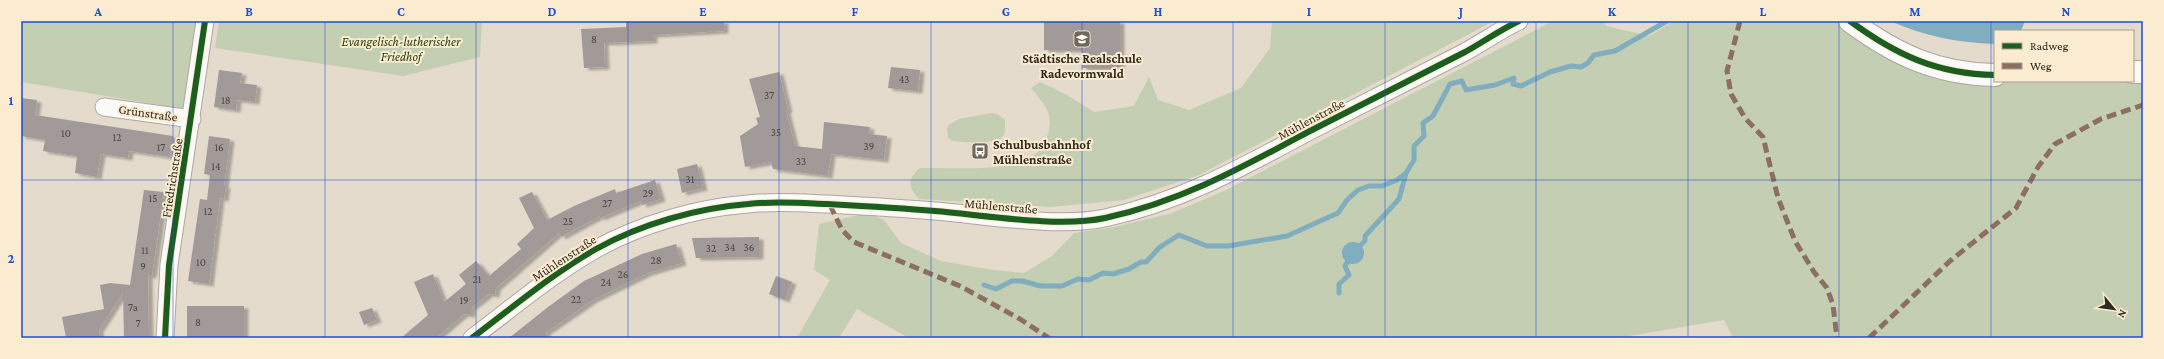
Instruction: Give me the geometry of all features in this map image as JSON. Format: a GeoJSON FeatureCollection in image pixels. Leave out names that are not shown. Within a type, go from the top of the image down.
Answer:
{"type":"FeatureCollection","features":[{"type":"Feature","properties":{"kind":"main road"},"geometry":{"type":"LineString","coordinates":[[1850,21],[1893,49],[1932,66],[1966,74],[1994,75]]}},
{"type":"Feature","properties":{"kind":"street","name":"Friedrichstraße"},"geometry":{"type":"LineString","coordinates":[[165,338],[170,265],[205,21]]}},
{"type":"Feature","properties":{"kind":"street","name":"Mühlenstraße"},"geometry":{"type":"LineString","coordinates":[[472,338],[562,269],[599,247],[631,233],[667,220],[708,210],[747,204],[812,204],[885,207],[1056,221],[1101,219],[1148,207],[1188,194],[1247,166],[1307,132],[1468,50],[1519,21]]}},
{"type":"Feature","properties":{"kind":"street","name":"Grünstraße"},"geometry":{"type":"LineString","coordinates":[[104,107],[192,119]]}},
{"type":"Feature","properties":{"kind":"green space"},"geometry":{"type":"Polygon","coordinates":[[[21,21],[197,21],[184,109],[21,82],[21,21]]]}},
{"type":"Feature","properties":{"kind":"green space","name":"Evangelisch-lutherischer Friedhof"},"geometry":{"type":"Polygon","coordinates":[[[219,21],[482,21],[480,57],[403,76],[215,48],[219,21]]]}},
{"type":"Feature","properties":{"kind":"green space"},"geometry":{"type":"Polygon","coordinates":[[[1272,21],[1494,21],[1199,175],[1124,200],[1051,207],[919,199],[911,187],[911,179],[920,168],[985,168],[1002,166],[1031,157],[1044,145],[1050,122],[1047,110],[1031,88],[1040,82],[1067,95],[1094,112],[1134,106],[1149,77],[1158,100],[1189,110],[1241,88],[1270,48],[1272,21]]]}},
{"type":"Feature","properties":{"kind":"green space"},"geometry":{"type":"Polygon","coordinates":[[[1553,21],[1604,21],[1606,26],[1649,36],[1674,21],[1837,21],[1858,37],[1977,82],[2134,82],[2134,80],[2143,80],[2143,338],[1733,338],[1724,320],[1617,338],[909,338],[857,309],[839,338],[797,338],[830,280],[814,270],[819,224],[868,213],[884,220],[901,243],[941,261],[993,270],[1024,273],[1052,256],[1074,233],[1115,227],[1172,213],[1226,190],[1553,21]]]}},
{"type":"Feature","properties":{"kind":"green space"},"geometry":{"type":"Polygon","coordinates":[[[992,113],[997,114],[1005,120],[1005,131],[1000,139],[973,142],[957,141],[948,138],[947,128],[950,124],[959,119],[992,113]]]}},
{"type":"Feature","properties":{"kind":"water"},"geometry":{"type":"Polygon","coordinates":[[[1890,21],[2025,21],[2021,30],[1994,30],[1994,44],[1941,38],[1890,21]]]}},
{"type":"Feature","properties":{"kind":"water"},"geometry":{"type":"Polygon","coordinates":[[[1353,242],[1361,245],[1364,253],[1361,261],[1353,264],[1345,261],[1342,253],[1345,245],[1353,242]]]}},
{"type":"Feature","properties":{"kind":"building"},"geometry":{"type":"Polygon","coordinates":[[[626,21],[724,21],[724,31],[653,35],[653,41],[604,43],[605,67],[584,68],[581,29],[626,27],[626,21]]]}},
{"type":"Feature","properties":{"kind":"building","name":"Städtische Realschule Radevormwald"},"geometry":{"type":"Polygon","coordinates":[[[1044,21],[1120,21],[1120,68],[1082,68],[1082,50],[1044,50],[1044,21]]]}},
{"type":"Feature","properties":{"kind":"building"},"geometry":{"type":"Polygon","coordinates":[[[891,67],[920,70],[918,91],[888,88],[891,67]]]}},
{"type":"Feature","properties":{"kind":"building"},"geometry":{"type":"Polygon","coordinates":[[[219,70],[242,73],[240,83],[257,85],[255,102],[237,100],[236,110],[214,107],[219,70]]]}},
{"type":"Feature","properties":{"kind":"building"},"geometry":{"type":"Polygon","coordinates":[[[779,72],[788,110],[786,111],[795,146],[822,149],[824,122],[870,127],[869,134],[887,136],[884,160],[831,154],[828,176],[773,169],[771,162],[745,167],[740,136],[758,124],[756,118],[760,117],[749,79],[779,72]]]}},
{"type":"Feature","properties":{"kind":"building"},"geometry":{"type":"Polygon","coordinates":[[[21,98],[37,100],[35,115],[173,136],[170,157],[129,151],[128,158],[101,154],[97,177],[75,173],[77,156],[43,151],[45,140],[21,136],[21,98]]]}},
{"type":"Feature","properties":{"kind":"building"},"geometry":{"type":"Polygon","coordinates":[[[209,136],[230,139],[224,186],[226,186],[224,199],[220,198],[209,284],[188,281],[200,199],[207,200],[210,175],[204,174],[209,136]]]}},
{"type":"Feature","properties":{"kind":"building"},"geometry":{"type":"Polygon","coordinates":[[[697,164],[703,188],[682,193],[677,169],[697,164]]]}},
{"type":"Feature","properties":{"kind":"building"},"geometry":{"type":"Polygon","coordinates":[[[655,180],[661,199],[642,205],[641,201],[600,218],[600,216],[561,237],[559,233],[496,288],[495,295],[489,294],[471,308],[471,315],[464,314],[436,338],[401,338],[428,315],[414,282],[433,274],[444,302],[466,284],[459,275],[476,261],[489,276],[521,249],[517,244],[534,228],[519,198],[532,192],[547,220],[574,206],[615,189],[616,193],[655,180]]]}},
{"type":"Feature","properties":{"kind":"building"},"geometry":{"type":"Polygon","coordinates":[[[144,190],[164,192],[152,276],[148,275],[149,338],[124,338],[123,293],[99,330],[100,338],[66,338],[62,317],[104,309],[100,285],[110,283],[130,285],[144,190]]]}},
{"type":"Feature","properties":{"kind":"building"},"geometry":{"type":"Polygon","coordinates":[[[759,237],[759,257],[696,258],[692,238],[759,237]]]}},
{"type":"Feature","properties":{"kind":"building"},"geometry":{"type":"Polygon","coordinates":[[[676,244],[682,263],[648,273],[593,300],[545,333],[549,338],[509,338],[584,281],[642,254],[676,244]]]}},
{"type":"Feature","properties":{"kind":"building"},"geometry":{"type":"Polygon","coordinates":[[[776,276],[792,282],[785,300],[769,294],[776,276]]]}},
{"type":"Feature","properties":{"kind":"building"},"geometry":{"type":"Polygon","coordinates":[[[187,306],[244,306],[244,338],[187,338],[187,306]]]}},
{"type":"Feature","properties":{"kind":"building"},"geometry":{"type":"Polygon","coordinates":[[[372,308],[377,320],[364,325],[359,312],[372,308]]]}},
{"type":"Feature","properties":{"kind":"waterway"},"geometry":{"type":"LineString","coordinates":[[984,285],[996,289],[1012,281],[1022,281],[1041,286],[1062,286],[1078,279],[1089,280],[1103,273],[1113,274],[1129,269],[1141,262],[1146,262],[1160,247],[1179,235],[1207,246],[1228,246],[1287,236],[1338,213],[1347,200],[1358,190],[1369,186],[1382,186],[1397,180],[1406,173],[1414,160],[1414,146],[1424,136],[1423,123],[1433,116],[1450,84],[1462,81],[1466,90],[1495,85],[1514,78],[1513,84],[1521,86],[1550,72],[1571,66],[1581,67],[1588,63],[1594,55],[1615,51],[1667,21]]}},
{"type":"Feature","properties":{"kind":"waterway"},"geometry":{"type":"LineString","coordinates":[[1356,249],[1365,241],[1365,236],[1399,199],[1406,173]]}},
{"type":"Feature","properties":{"kind":"waterway"},"geometry":{"type":"LineString","coordinates":[[1339,293],[1339,284],[1349,275],[1345,266],[1350,257]]}},
{"type":"Feature","properties":{"kind":"marked path"},"geometry":{"type":"LineString","coordinates":[[1740,21],[1727,71],[1731,94],[1745,118],[1763,137],[1778,198],[1795,241],[1814,272],[1827,288],[1833,305],[1837,338]]}},
{"type":"Feature","properties":{"kind":"marked path"},"geometry":{"type":"LineString","coordinates":[[1869,338],[1950,261],[2016,208],[2038,167],[2055,144],[2101,119],[2143,105]]}},
{"type":"Feature","properties":{"kind":"marked path"},"geometry":{"type":"LineString","coordinates":[[830,205],[842,230],[854,242],[960,286],[1020,319],[1049,338]]}},
{"type":"Feature","properties":{"kind":"cycle path"},"geometry":{"type":"LineString","coordinates":[[165,338],[169,265],[205,21]]}},
{"type":"Feature","properties":{"kind":"cycle path"},"geometry":{"type":"LineString","coordinates":[[472,338],[548,280],[596,249],[613,240],[650,225],[689,213],[709,209],[778,202],[908,209],[1021,220],[1066,222],[1105,218],[1133,211],[1185,193],[1234,171],[1465,52],[1519,21]]}},
{"type":"Feature","properties":{"kind":"cycle path"},"geometry":{"type":"LineString","coordinates":[[1850,21],[1884,44],[1918,60],[1954,71],[1994,75]]}},
{"type":"Feature","properties":{"kind":"place","name":"Städtische Realschule Radevormwald"},"geometry":{"type":"Point","coordinates":[1082,39]}},
{"type":"Feature","properties":{"kind":"place","name":"Schulbusbahnhof Mühlenstraße"},"geometry":{"type":"Point","coordinates":[980,151]}}]}
